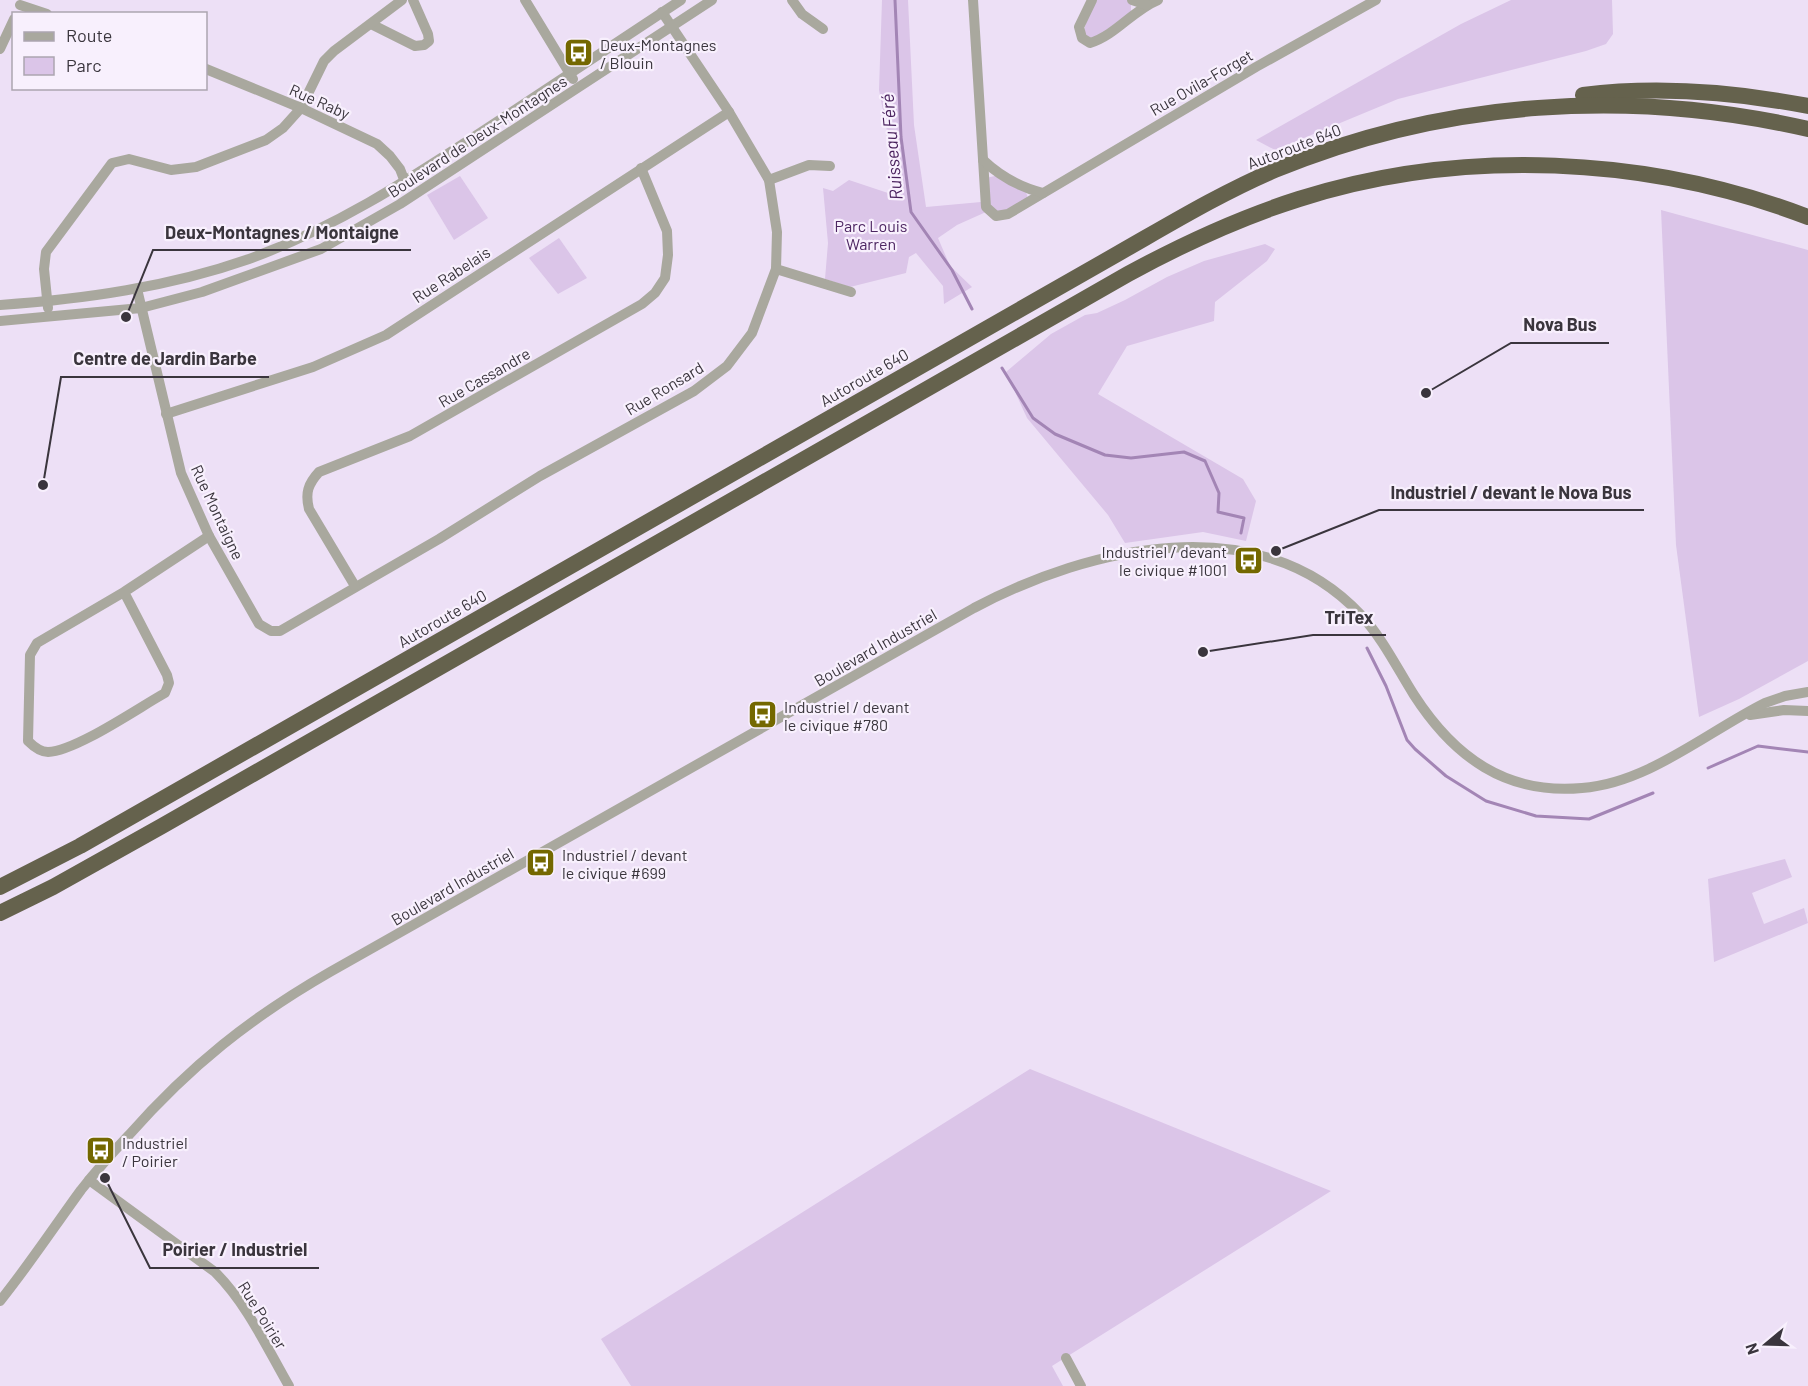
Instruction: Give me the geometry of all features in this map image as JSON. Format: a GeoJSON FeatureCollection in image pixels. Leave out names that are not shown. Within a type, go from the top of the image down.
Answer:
{"type":"FeatureCollection","features":[{"type":"Feature","properties":{"kind":"highway"},"geometry":{"type":"LineString","coordinates":[[1659,99],[1715,94],[1808,106]]}},
{"type":"Feature","properties":{"kind":"highway","name":"Autoroute 640"},"geometry":{"type":"LineString","coordinates":[[0,887],[80,846],[1066,282],[1222,195],[1276,170],[1360,140],[1415,125],[1496,111],[1616,98],[1659,99],[1808,129]]}},
{"type":"Feature","properties":{"kind":"highway"},"geometry":{"type":"LineString","coordinates":[[0,913],[162,826],[1128,274],[1202,236],[1248,217],[1299,199],[1397,176],[1508,166],[1566,167],[1664,178],[1739,195],[1808,218]]}},
{"type":"Feature","properties":{"kind":"street"},"geometry":{"type":"LineString","coordinates":[[48,317],[44,268],[46,252],[112,163],[129,159],[171,170],[196,166],[266,140],[283,128],[301,108],[324,61],[402,0]]}},
{"type":"Feature","properties":{"kind":"street"},"geometry":{"type":"LineString","coordinates":[[370,24],[415,46],[424,45],[429,41],[428,34],[413,0]]}},
{"type":"Feature","properties":{"kind":"street"},"geometry":{"type":"LineString","coordinates":[[525,0],[579,88]]}},
{"type":"Feature","properties":{"kind":"street","name":"Boulevard de Deux-Montagnes"},"geometry":{"type":"LineString","coordinates":[[0,305],[137,289],[198,275],[278,248],[352,213],[405,182],[681,0]]}},
{"type":"Feature","properties":{"kind":"street","name":"Boulevard de Deux-Montagnes"},"geometry":{"type":"LineString","coordinates":[[0,321],[141,308],[202,292],[321,249],[400,204],[712,0]]}},
{"type":"Feature","properties":{"kind":"street"},"geometry":{"type":"LineString","coordinates":[[792,0],[802,14],[823,29]]}},
{"type":"Feature","properties":{"kind":"street","name":"Rue Ovila-Forget"},"geometry":{"type":"LineString","coordinates":[[973,0],[986,207],[996,216],[1008,214],[1256,67],[1376,0]]}},
{"type":"Feature","properties":{"kind":"street"},"geometry":{"type":"LineString","coordinates":[[1092,0],[1079,27],[1082,38],[1090,43],[1100,40],[1147,4],[1158,0]]}},
{"type":"Feature","properties":{"kind":"street"},"geometry":{"type":"LineString","coordinates":[[1132,0],[1147,4]]}},
{"type":"Feature","properties":{"kind":"street"},"geometry":{"type":"LineString","coordinates":[[20,6],[40,12]]}},
{"type":"Feature","properties":{"kind":"street","name":"Rue Ronsard"},"geometry":{"type":"LineString","coordinates":[[271,631],[280,631],[439,539],[540,476],[694,391],[727,366],[752,333],[776,269],[777,231],[769,180],[729,112],[663,12]]}},
{"type":"Feature","properties":{"kind":"street"},"geometry":{"type":"LineString","coordinates":[[0,50],[12,23]]}},
{"type":"Feature","properties":{"kind":"street","name":"Rue Raby"},"geometry":{"type":"LineString","coordinates":[[207,69],[301,108],[377,144],[390,156],[405,182]]}},
{"type":"Feature","properties":{"kind":"street","name":"Rue Rabelais"},"geometry":{"type":"LineString","coordinates":[[166,414],[313,367],[386,335],[729,112]]}},
{"type":"Feature","properties":{"kind":"street"},"geometry":{"type":"LineString","coordinates":[[983,160],[999,175],[1025,188],[1043,193]]}},
{"type":"Feature","properties":{"kind":"street"},"geometry":{"type":"LineString","coordinates":[[769,180],[809,165],[830,166]]}},
{"type":"Feature","properties":{"kind":"street","name":"Rue Cassandre"},"geometry":{"type":"LineString","coordinates":[[355,586],[309,509],[306,496],[310,482],[319,472],[410,436],[642,304],[655,293],[665,278],[668,255],[667,231],[641,168]]}},
{"type":"Feature","properties":{"kind":"street"},"geometry":{"type":"LineString","coordinates":[[776,269],[851,292]]}},
{"type":"Feature","properties":{"kind":"street","name":"Rue Montaigne"},"geometry":{"type":"LineString","coordinates":[[137,289],[182,473],[209,536],[260,624],[271,631]]}},
{"type":"Feature","properties":{"kind":"street"},"geometry":{"type":"LineString","coordinates":[[124,592],[167,675],[169,683],[165,693],[78,743],[47,752],[34,747],[28,741],[30,655],[37,643],[124,592],[209,536]]}},
{"type":"Feature","properties":{"kind":"street","name":"Boulevard Industriel"},"geometry":{"type":"LineString","coordinates":[[0,1300],[40,1250],[89,1180],[141,1121],[187,1075],[244,1027],[290,996],[974,608],[1023,584],[1075,565],[1145,550],[1197,546],[1243,552],[1278,561],[1296,569],[1328,588],[1362,617],[1383,644],[1425,711],[1454,745],[1503,778],[1544,788],[1574,789],[1600,786],[1617,781],[1643,771],[1776,698],[1808,692]]}},
{"type":"Feature","properties":{"kind":"street","name":"Boulevard Industriel"},"geometry":{"type":"LineString","coordinates":[[1741,717],[1779,710],[1808,711]]}},
{"type":"Feature","properties":{"kind":"street","name":"Rue Poirier"},"geometry":{"type":"LineString","coordinates":[[89,1180],[215,1272],[232,1289],[289,1386]]}},
{"type":"Feature","properties":{"kind":"street"},"geometry":{"type":"LineString","coordinates":[[1066,1358],[1081,1386]]}},
{"type":"Feature","properties":{"kind":"green space","name":"Parc Louis Warren"},"geometry":{"type":"Polygon","coordinates":[[[882,0],[908,0],[914,125],[926,207],[981,202],[986,212],[957,225],[938,238],[950,266],[972,287],[944,304],[943,286],[916,253],[909,257],[906,273],[850,287],[825,279],[828,243],[823,188],[833,191],[849,180],[900,197],[879,90],[882,0]]]}},
{"type":"Feature","properties":{"kind":"green space"},"geometry":{"type":"Polygon","coordinates":[[[1092,0],[1131,0],[1131,16],[1100,40],[1082,38],[1092,0]]]}},
{"type":"Feature","properties":{"kind":"green space"},"geometry":{"type":"Polygon","coordinates":[[[1511,0],[1612,0],[1613,34],[1606,44],[1586,51],[1398,99],[1275,150],[1256,140],[1461,24],[1511,0]]]}},
{"type":"Feature","properties":{"kind":"green space"},"geometry":{"type":"Polygon","coordinates":[[[999,175],[1025,188],[1028,199],[996,216],[986,207],[986,178],[999,175]]]}},
{"type":"Feature","properties":{"kind":"green space"},"geometry":{"type":"Polygon","coordinates":[[[460,176],[488,218],[454,240],[427,195],[460,176]]]}},
{"type":"Feature","properties":{"kind":"green space"},"geometry":{"type":"Polygon","coordinates":[[[1661,210],[1808,250],[1808,661],[1739,699],[1699,717],[1676,545],[1661,210]]]}},
{"type":"Feature","properties":{"kind":"green space"},"geometry":{"type":"Polygon","coordinates":[[[559,238],[587,278],[558,294],[529,258],[559,238]]]}},
{"type":"Feature","properties":{"kind":"green space"},"geometry":{"type":"Polygon","coordinates":[[[1265,244],[1275,249],[1267,261],[1215,302],[1214,321],[1127,346],[1098,394],[1243,479],[1256,501],[1246,541],[1203,532],[1125,543],[1108,515],[1027,418],[1006,372],[1051,334],[1085,315],[1097,313],[1204,261],[1265,244]]]}},
{"type":"Feature","properties":{"kind":"green space"},"geometry":{"type":"Polygon","coordinates":[[[1785,859],[1792,877],[1752,893],[1764,924],[1804,908],[1808,923],[1714,962],[1708,879],[1785,859]]]}},
{"type":"Feature","properties":{"kind":"green space"},"geometry":{"type":"Polygon","coordinates":[[[1030,1069],[1331,1191],[1052,1366],[1063,1386],[631,1386],[601,1339],[1030,1069]]]}},
{"type":"Feature","properties":{"kind":"waterway","name":"Ruisseau Féré"},"geometry":{"type":"LineString","coordinates":[[895,0],[901,137],[911,212],[952,270],[972,309]]}},
{"type":"Feature","properties":{"kind":"waterway","name":"Ruisseau Féré"},"geometry":{"type":"LineString","coordinates":[[1002,368],[1033,418],[1055,434],[1105,455],[1131,458],[1184,452],[1205,461],[1219,493],[1218,512],[1244,518],[1241,533]]}},
{"type":"Feature","properties":{"kind":"waterway","name":"Ruisseau Féré"},"geometry":{"type":"LineString","coordinates":[[1367,648],[1386,686],[1407,740],[1446,776],[1486,801],[1536,816],[1589,819],[1653,793]]}},
{"type":"Feature","properties":{"kind":"waterway","name":"Ruisseau Féré"},"geometry":{"type":"LineString","coordinates":[[1708,768],[1758,746],[1808,752]]}},
{"type":"Feature","properties":{"kind":"place","name":"Deux-Montagnes / Blouin"},"geometry":{"type":"Point","coordinates":[579,53]}},
{"type":"Feature","properties":{"kind":"place","name":"Deux-Montagnes / Montaigne"},"geometry":{"type":"Point","coordinates":[126,317]}},
{"type":"Feature","properties":{"kind":"place","name":"Nova Bus"},"geometry":{"type":"Point","coordinates":[1426,393]}},
{"type":"Feature","properties":{"kind":"place","name":"Centre de Jardin Barbe"},"geometry":{"type":"Point","coordinates":[43,485]}},
{"type":"Feature","properties":{"kind":"place","name":"Industriel / devant le Nova Bus"},"geometry":{"type":"Point","coordinates":[1276,551]}},
{"type":"Feature","properties":{"kind":"place","name":"Industriel / devant le civique #1001"},"geometry":{"type":"Point","coordinates":[1248,560]}},
{"type":"Feature","properties":{"kind":"place","name":"TriTex"},"geometry":{"type":"Point","coordinates":[1203,652]}},
{"type":"Feature","properties":{"kind":"place","name":"Industriel / devant le civique #780"},"geometry":{"type":"Point","coordinates":[763,715]}},
{"type":"Feature","properties":{"kind":"place","name":"Industriel / devant le civique #699"},"geometry":{"type":"Point","coordinates":[541,863]}},
{"type":"Feature","properties":{"kind":"place","name":"Industriel / Poirier"},"geometry":{"type":"Point","coordinates":[101,1151]}},
{"type":"Feature","properties":{"kind":"place","name":"Poirier / Industriel"},"geometry":{"type":"Point","coordinates":[105,1178]}}]}
